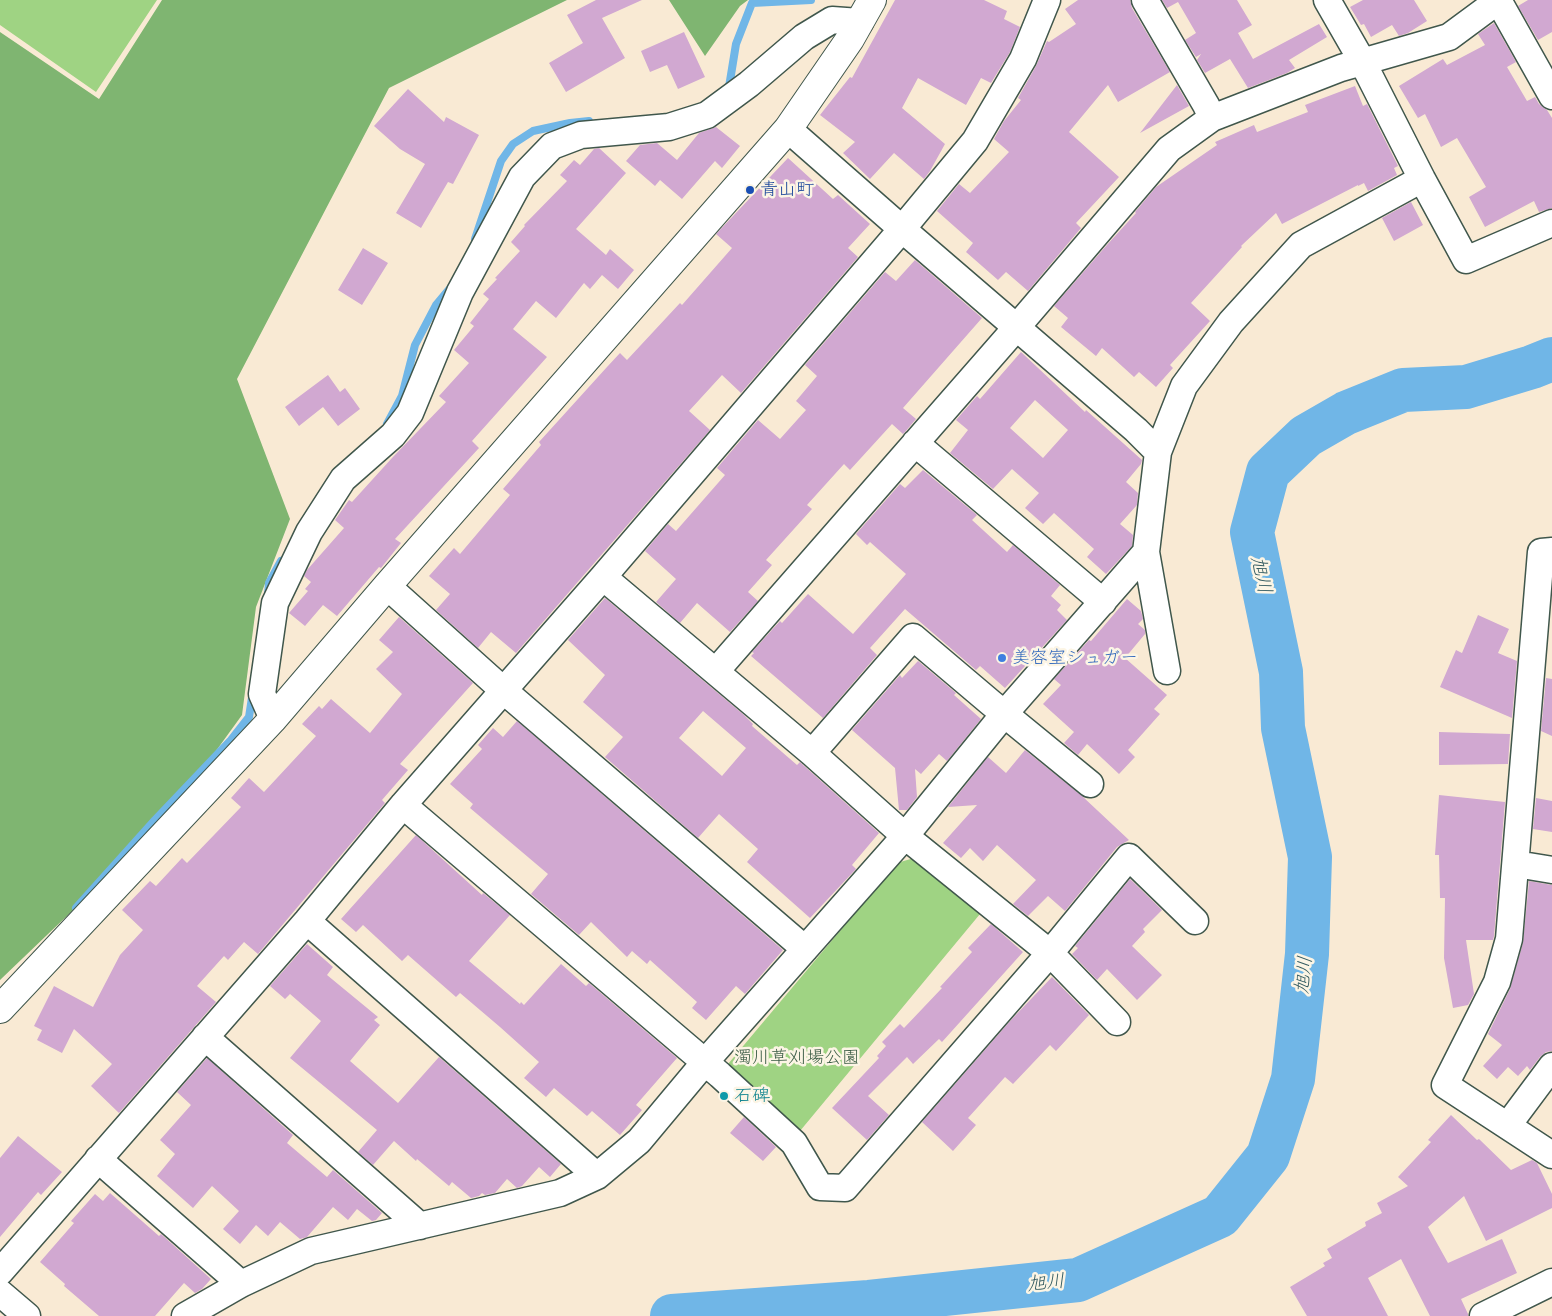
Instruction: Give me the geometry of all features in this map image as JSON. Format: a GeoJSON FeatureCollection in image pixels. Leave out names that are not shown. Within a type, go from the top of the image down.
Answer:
{"type":"FeatureCollection","features":[{"type":"Feature","properties":{"kind":"street"},"geometry":{"type":"LineString","coordinates":[[0,1272],[307,921],[403,805],[603,577],[902,229],[975,141],[1023,59],[1047,0]]}},
{"type":"Feature","properties":{"kind":"street"},"geometry":{"type":"LineString","coordinates":[[1145,0],[1212,118]]}},
{"type":"Feature","properties":{"kind":"street"},"geometry":{"type":"LineString","coordinates":[[1327,0],[1362,61],[1422,180],[1466,260],[1552,223]]}},
{"type":"Feature","properties":{"kind":"street"},"geometry":{"type":"LineString","coordinates":[[716,670],[1016,328],[1169,149],[1212,118],[1362,61],[1449,37],[1499,0],[1552,96]]}},
{"type":"Feature","properties":{"kind":"street"},"geometry":{"type":"LineString","coordinates":[[0,1009],[273,719],[387,586],[788,129],[850,39],[866,11]]}},
{"type":"Feature","properties":{"kind":"street"},"geometry":{"type":"LineString","coordinates":[[273,719],[262,694],[275,603],[309,532],[343,479],[393,435],[410,413],[460,292],[522,176],[552,146],[581,135],[669,127],[706,115],[749,84],[804,37],[832,20],[866,11]]}},
{"type":"Feature","properties":{"kind":"street"},"geometry":{"type":"LineString","coordinates":[[788,129],[1136,430],[1158,452]]}},
{"type":"Feature","properties":{"kind":"street"},"geometry":{"type":"LineString","coordinates":[[1167,670],[1146,552],[1158,452],[1184,386],[1230,322],[1301,245],[1422,180]]}},
{"type":"Feature","properties":{"kind":"street"},"geometry":{"type":"LineString","coordinates":[[915,443],[1103,602]]}},
{"type":"Feature","properties":{"kind":"street"},"geometry":{"type":"LineString","coordinates":[[185,1316],[241,1284],[311,1251],[560,1193],[598,1176],[639,1141],[705,1062],[905,836],[1005,713],[1146,552]]}},
{"type":"Feature","properties":{"kind":"street"},"geometry":{"type":"LineString","coordinates":[[1552,552],[1542,552],[1509,939],[1497,982],[1444,1085],[1552,1155]]}},
{"type":"Feature","properties":{"kind":"street"},"geometry":{"type":"LineString","coordinates":[[603,577],[716,670],[905,836],[1050,953],[1117,1022]]}},
{"type":"Feature","properties":{"kind":"street"},"geometry":{"type":"LineString","coordinates":[[387,586],[503,690],[805,949]]}},
{"type":"Feature","properties":{"kind":"street"},"geometry":{"type":"LineString","coordinates":[[812,753],[913,637],[990,703],[1005,713],[1090,784]]}},
{"type":"Feature","properties":{"kind":"street"},"geometry":{"type":"LineString","coordinates":[[403,805],[705,1062],[794,1144],[820,1187],[845,1188],[1050,953],[1129,858],[1195,921]]}},
{"type":"Feature","properties":{"kind":"street"},"geometry":{"type":"LineString","coordinates":[[1516,864],[1552,870]]}},
{"type":"Feature","properties":{"kind":"street"},"geometry":{"type":"LineString","coordinates":[[307,921],[598,1176]]}},
{"type":"Feature","properties":{"kind":"street"},"geometry":{"type":"LineString","coordinates":[[205,1037],[420,1226]]}},
{"type":"Feature","properties":{"kind":"street"},"geometry":{"type":"LineString","coordinates":[[1508,1125],[1552,1066]]}},
{"type":"Feature","properties":{"kind":"street"},"geometry":{"type":"LineString","coordinates":[[98,1159],[241,1284]]}},
{"type":"Feature","properties":{"kind":"street"},"geometry":{"type":"LineString","coordinates":[[1483,1316],[1552,1282]]}},
{"type":"Feature","properties":{"kind":"street"},"geometry":{"type":"LineString","coordinates":[[0,1293],[27,1316]]}},
{"type":"Feature","properties":{"kind":"green space"},"geometry":{"type":"Polygon","coordinates":[[[0,0],[157,0],[96,92],[0,25],[0,0]]]}},
{"type":"Feature","properties":{"kind":"green space"},"geometry":{"type":"Polygon","coordinates":[[[162,0],[567,0],[389,88],[237,379],[290,519],[256,607],[242,715],[163,824],[0,980],[0,32],[99,99],[162,0]]]}},
{"type":"Feature","properties":{"kind":"green space"},"geometry":{"type":"Polygon","coordinates":[[[669,0],[748,0],[740,6],[705,56],[669,0]]]}},
{"type":"Feature","properties":{"kind":"green space","name":"濁川草刈場公園"},"geometry":{"type":"Polygon","coordinates":[[[914,858],[980,914],[800,1131],[728,1064],[897,863],[914,858]]]}},
{"type":"Feature","properties":{"kind":"building"},"geometry":{"type":"Polygon","coordinates":[[[596,0],[642,0],[602,18],[625,58],[566,92],[549,63],[583,43],[567,15],[596,0]]]}},
{"type":"Feature","properties":{"kind":"building"},"geometry":{"type":"Polygon","coordinates":[[[895,0],[984,0],[1007,11],[1004,19],[1020,27],[1010,52],[991,83],[981,78],[966,105],[918,78],[902,108],[945,144],[924,179],[894,153],[870,179],[843,153],[855,142],[820,115],[850,77],[852,78],[895,0]]]}},
{"type":"Feature","properties":{"kind":"building"},"geometry":{"type":"Polygon","coordinates":[[[1078,0],[1130,0],[1132,8],[1170,72],[1118,102],[1108,85],[1069,132],[1119,177],[1076,223],[1081,228],[1028,291],[1006,272],[998,280],[966,252],[973,243],[937,211],[959,184],[970,193],[1009,152],[994,139],[1004,121],[1021,100],[1018,98],[1036,66],[1047,41],[1049,42],[1076,24],[1065,9],[1078,0]]]}},
{"type":"Feature","properties":{"kind":"building"},"geometry":{"type":"Polygon","coordinates":[[[1162,0],[1237,0],[1252,25],[1238,33],[1253,59],[1319,24],[1327,37],[1289,60],[1295,68],[1248,88],[1230,59],[1205,73],[1197,60],[1201,54],[1196,57],[1185,40],[1196,33],[1178,2],[1167,8],[1162,0]]]}},
{"type":"Feature","properties":{"kind":"building"},"geometry":{"type":"Polygon","coordinates":[[[1363,0],[1414,0],[1427,21],[1408,33],[1399,36],[1392,25],[1371,37],[1364,24],[1361,25],[1350,7],[1363,0]]]}},
{"type":"Feature","properties":{"kind":"building"},"geometry":{"type":"Polygon","coordinates":[[[1528,0],[1552,0],[1552,32],[1538,40],[1518,6],[1528,0]]]}},
{"type":"Feature","properties":{"kind":"building"},"geometry":{"type":"Polygon","coordinates":[[[1494,23],[1516,62],[1507,67],[1527,101],[1535,97],[1552,118],[1552,208],[1539,212],[1534,201],[1485,227],[1469,197],[1486,187],[1457,138],[1441,147],[1425,114],[1418,118],[1399,86],[1443,59],[1447,65],[1485,45],[1478,34],[1494,23]]]}},
{"type":"Feature","properties":{"kind":"building"},"geometry":{"type":"Polygon","coordinates":[[[684,32],[705,77],[678,89],[667,65],[650,72],[641,51],[684,32]]]}},
{"type":"Feature","properties":{"kind":"building"},"geometry":{"type":"Polygon","coordinates":[[[1177,85],[1189,106],[1140,133],[1177,85]]]}},
{"type":"Feature","properties":{"kind":"building"},"geometry":{"type":"Polygon","coordinates":[[[1355,86],[1363,106],[1367,104],[1398,166],[1394,168],[1397,175],[1368,191],[1364,183],[1358,185],[1282,224],[1276,213],[1241,246],[1191,303],[1210,321],[1170,365],[1173,368],[1156,387],[1139,372],[1134,377],[1102,348],[1096,356],[1061,327],[1068,318],[1054,306],[1136,213],[1156,187],[1217,145],[1215,142],[1254,125],[1257,132],[1308,112],[1305,105],[1355,86]]]}},
{"type":"Feature","properties":{"kind":"building"},"geometry":{"type":"Polygon","coordinates":[[[408,89],[444,122],[446,117],[479,135],[453,184],[448,182],[421,228],[396,213],[425,164],[400,149],[374,126],[408,89]]]}},
{"type":"Feature","properties":{"kind":"building"},"geometry":{"type":"Polygon","coordinates":[[[716,127],[740,146],[722,168],[715,161],[682,199],[660,180],[655,186],[626,161],[640,145],[657,143],[677,160],[699,133],[716,127]]]}},
{"type":"Feature","properties":{"kind":"building"},"geometry":{"type":"Polygon","coordinates":[[[599,148],[626,173],[576,229],[606,255],[610,249],[634,270],[618,289],[602,275],[590,289],[584,283],[556,318],[536,301],[513,329],[547,357],[472,441],[479,448],[395,539],[401,543],[381,568],[379,567],[337,616],[323,605],[305,626],[289,613],[308,591],[305,589],[311,582],[304,576],[307,570],[344,528],[335,520],[349,500],[352,502],[446,402],[439,396],[469,363],[454,350],[474,326],[470,323],[489,299],[483,294],[520,251],[511,242],[524,225],[567,181],[560,175],[574,160],[580,165],[594,149],[599,148]]]}},
{"type":"Feature","properties":{"kind":"building"},"geometry":{"type":"Polygon","coordinates":[[[788,158],[833,199],[838,195],[870,224],[848,248],[858,257],[741,393],[722,375],[689,411],[710,430],[516,653],[491,632],[478,648],[436,610],[450,594],[429,576],[454,548],[460,554],[510,495],[503,489],[541,445],[539,442],[607,367],[620,353],[627,360],[680,303],[682,305],[732,248],[716,234],[788,158]]]}},
{"type":"Feature","properties":{"kind":"building"},"geometry":{"type":"Polygon","coordinates":[[[1411,202],[1423,225],[1394,241],[1382,218],[1411,202]]]}},
{"type":"Feature","properties":{"kind":"building"},"geometry":{"type":"Polygon","coordinates":[[[363,248],[388,263],[362,305],[338,290],[363,248]]]}},
{"type":"Feature","properties":{"kind":"building"},"geometry":{"type":"Polygon","coordinates":[[[915,260],[982,318],[903,408],[916,419],[905,432],[903,434],[892,424],[850,470],[844,464],[807,505],[812,509],[766,560],[772,565],[748,592],[758,601],[730,632],[697,603],[680,623],[656,602],[676,579],[645,551],[668,524],[676,531],[725,475],[717,468],[758,420],[780,439],[806,410],[796,401],[817,376],[805,365],[885,272],[896,281],[915,260]]]}},
{"type":"Feature","properties":{"kind":"building"},"geometry":{"type":"Polygon","coordinates":[[[1021,352],[1085,412],[1086,410],[1142,460],[1141,464],[1126,482],[1138,493],[1137,505],[1120,524],[1133,535],[1132,546],[1106,574],[1087,557],[1094,549],[1054,513],[1043,524],[1025,508],[1039,493],[1012,469],[993,489],[950,453],[968,430],[956,420],[977,396],[980,399],[1021,352]],[[1035,400],[1010,428],[1043,458],[1068,430],[1035,400]]]}},
{"type":"Feature","properties":{"kind":"building"},"geometry":{"type":"Polygon","coordinates":[[[328,375],[340,392],[345,388],[360,409],[338,426],[323,407],[299,426],[285,407],[328,375]]]}},
{"type":"Feature","properties":{"kind":"building"},"geometry":{"type":"Polygon","coordinates":[[[923,470],[977,515],[972,520],[1007,552],[1013,545],[1060,585],[1051,596],[1061,605],[1057,610],[1067,620],[1005,688],[980,666],[976,670],[905,609],[870,648],[877,655],[823,718],[751,656],[754,653],[752,652],[808,594],[853,634],[906,574],[870,542],[867,545],[856,534],[900,484],[905,488],[923,470]]]}},
{"type":"Feature","properties":{"kind":"building"},"geometry":{"type":"Polygon","coordinates":[[[605,598],[744,715],[753,724],[752,726],[797,765],[800,762],[879,833],[852,865],[856,869],[810,918],[747,862],[758,849],[719,814],[698,838],[605,757],[623,737],[583,702],[605,675],[568,640],[605,598]],[[703,711],[679,738],[722,776],[746,748],[703,711]]]}},
{"type":"Feature","properties":{"kind":"building"},"geometry":{"type":"Polygon","coordinates":[[[1127,599],[1141,611],[1143,619],[1138,624],[1145,630],[1145,634],[1125,658],[1167,695],[1154,709],[1160,714],[1128,750],[1135,757],[1119,774],[1087,744],[1078,755],[1064,743],[1074,732],[1043,704],[1061,685],[1054,679],[1089,640],[1091,641],[1127,599]]]}},
{"type":"Feature","properties":{"kind":"building"},"geometry":{"type":"Polygon","coordinates":[[[1478,615],[1509,629],[1498,653],[1517,661],[1512,718],[1440,687],[1456,650],[1462,653],[1478,615]]]}},
{"type":"Feature","properties":{"kind":"building"},"geometry":{"type":"Polygon","coordinates":[[[399,617],[473,683],[400,764],[408,770],[382,800],[385,803],[258,954],[244,942],[228,960],[224,956],[197,986],[216,1002],[119,1113],[91,1086],[112,1064],[74,1029],[62,1053],[37,1040],[42,1030],[34,1026],[54,986],[93,1007],[120,955],[143,930],[122,910],[150,881],[156,886],[182,858],[187,863],[241,807],[231,798],[249,778],[264,792],[316,736],[302,724],[319,706],[322,709],[331,699],[370,733],[402,694],[376,669],[393,652],[379,640],[399,617]]]}},
{"type":"Feature","properties":{"kind":"building"},"geometry":{"type":"Polygon","coordinates":[[[918,661],[956,693],[954,695],[981,719],[947,761],[939,754],[921,774],[915,769],[917,797],[907,810],[899,810],[895,768],[852,730],[900,675],[902,678],[918,661]]]}},
{"type":"Feature","properties":{"kind":"building"},"geometry":{"type":"Polygon","coordinates":[[[1546,678],[1552,679],[1552,736],[1541,731],[1546,678]]]}},
{"type":"Feature","properties":{"kind":"building"},"geometry":{"type":"Polygon","coordinates":[[[517,721],[783,950],[745,994],[736,986],[706,1020],[692,1008],[697,1002],[650,960],[647,964],[632,951],[627,957],[591,922],[579,935],[531,894],[548,874],[470,808],[473,804],[450,784],[482,749],[478,745],[493,728],[503,737],[517,721]]]}},
{"type":"Feature","properties":{"kind":"building"},"geometry":{"type":"Polygon","coordinates":[[[1439,732],[1510,734],[1508,764],[1439,765],[1439,732]]]}},
{"type":"Feature","properties":{"kind":"building"},"geometry":{"type":"Polygon","coordinates":[[[1025,750],[1082,796],[1129,840],[1117,847],[1065,911],[1048,896],[1028,916],[1013,904],[1036,880],[997,845],[983,861],[970,848],[961,858],[943,843],[977,805],[948,807],[988,757],[1006,773],[1025,750]]]}},
{"type":"Feature","properties":{"kind":"building"},"geometry":{"type":"Polygon","coordinates":[[[1439,795],[1505,802],[1493,940],[1466,940],[1474,994],[1468,1005],[1453,1008],[1444,958],[1445,898],[1440,898],[1439,855],[1435,855],[1439,795]]]}},
{"type":"Feature","properties":{"kind":"building"},"geometry":{"type":"Polygon","coordinates":[[[1536,798],[1552,801],[1552,832],[1533,829],[1536,798]]]}},
{"type":"Feature","properties":{"kind":"building"},"geometry":{"type":"Polygon","coordinates":[[[416,835],[482,895],[483,893],[510,915],[469,961],[520,1004],[521,1002],[524,1005],[561,964],[586,986],[589,983],[677,1058],[636,1105],[642,1110],[620,1135],[592,1111],[587,1116],[554,1088],[546,1097],[524,1078],[539,1062],[500,1027],[460,993],[456,997],[408,955],[402,961],[363,925],[356,932],[341,919],[416,835]]]}},
{"type":"Feature","properties":{"kind":"building"},"geometry":{"type":"Polygon","coordinates":[[[1130,879],[1162,910],[1143,929],[1145,932],[1132,946],[1162,975],[1137,1000],[1107,969],[1097,980],[1072,954],[1078,948],[1075,946],[1130,879]]]}},
{"type":"Feature","properties":{"kind":"building"},"geometry":{"type":"Polygon","coordinates":[[[1529,881],[1552,885],[1552,1051],[1546,1052],[1540,1057],[1530,1070],[1527,1066],[1518,1076],[1508,1067],[1497,1079],[1483,1066],[1502,1045],[1488,1034],[1510,989],[1523,943],[1529,881]]]}},
{"type":"Feature","properties":{"kind":"building"},"geometry":{"type":"Polygon","coordinates":[[[991,924],[1023,952],[942,1042],[939,1039],[913,1064],[907,1057],[868,1096],[889,1115],[867,1140],[832,1108],[879,1058],[877,1056],[886,1046],[882,1042],[900,1024],[904,1028],[942,988],[940,987],[972,952],[968,948],[991,924]]]}},
{"type":"Feature","properties":{"kind":"building"},"geometry":{"type":"Polygon","coordinates":[[[307,944],[333,967],[327,975],[378,1017],[374,1020],[380,1025],[350,1061],[398,1103],[439,1057],[561,1164],[550,1177],[539,1167],[522,1186],[517,1188],[507,1179],[495,1193],[485,1195],[482,1193],[471,1198],[452,1182],[449,1186],[417,1159],[416,1161],[394,1141],[373,1165],[358,1152],[377,1130],[290,1058],[321,1021],[290,994],[285,999],[270,986],[307,944]]]}},
{"type":"Feature","properties":{"kind":"building"},"geometry":{"type":"Polygon","coordinates":[[[1052,977],[1089,1015],[1056,1051],[1050,1045],[1013,1084],[1005,1077],[968,1118],[976,1125],[953,1151],[922,1122],[1011,1020],[1052,977]]]}},
{"type":"Feature","properties":{"kind":"building"},"geometry":{"type":"Polygon","coordinates":[[[207,1058],[293,1135],[287,1143],[327,1177],[333,1170],[382,1213],[376,1220],[372,1221],[357,1209],[348,1220],[333,1207],[307,1237],[300,1239],[280,1222],[268,1236],[256,1225],[240,1244],[223,1229],[239,1211],[212,1186],[193,1208],[157,1176],[175,1154],[160,1140],[191,1105],[177,1092],[207,1058]]]}},
{"type":"Feature","properties":{"kind":"building"},"geometry":{"type":"Polygon","coordinates":[[[1451,1115],[1511,1170],[1532,1160],[1537,1163],[1552,1194],[1552,1208],[1486,1241],[1464,1196],[1428,1227],[1448,1263],[1502,1239],[1517,1273],[1461,1299],[1468,1316],[1430,1316],[1401,1259],[1368,1278],[1388,1316],[1307,1316],[1290,1287],[1325,1266],[1323,1263],[1332,1258],[1327,1249],[1366,1226],[1365,1222],[1382,1213],[1377,1203],[1408,1186],[1398,1177],[1431,1142],[1428,1140],[1451,1115]]]}},
{"type":"Feature","properties":{"kind":"building"},"geometry":{"type":"Polygon","coordinates":[[[744,1117],[776,1147],[763,1161],[730,1133],[744,1117]]]}},
{"type":"Feature","properties":{"kind":"building"},"geometry":{"type":"Polygon","coordinates":[[[18,1136],[62,1172],[41,1195],[38,1192],[0,1237],[0,1158],[18,1136]]]}},
{"type":"Feature","properties":{"kind":"building"},"geometry":{"type":"Polygon","coordinates":[[[110,1193],[159,1236],[161,1234],[211,1279],[202,1289],[195,1293],[184,1283],[155,1316],[99,1316],[64,1286],[65,1284],[40,1262],[74,1223],[71,1221],[95,1194],[103,1201],[110,1193]]]}},
{"type":"Feature","properties":{"kind":"waterway"},"geometry":{"type":"LineString","coordinates":[[726,90],[729,87],[736,44],[752,3],[811,0]]}},
{"type":"Feature","properties":{"kind":"waterway"},"geometry":{"type":"LineString","coordinates":[[475,239],[501,161],[513,144],[533,131],[589,121]]}},
{"type":"Feature","properties":{"kind":"waterway"},"geometry":{"type":"LineString","coordinates":[[387,424],[402,396],[415,345],[436,305],[451,287]]}},
{"type":"Feature","properties":{"kind":"waterway","name":"旭川"},"geometry":{"type":"LineString","coordinates":[[672,1316],[869,1302],[1078,1280],[1220,1216],[1268,1156],[1293,1079],[1307,954],[1310,857],[1283,728],[1281,672],[1252,532],[1268,472],[1306,436],[1346,413],[1403,390],[1466,387],[1552,359]]}},
{"type":"Feature","properties":{"kind":"waterway"},"geometry":{"type":"LineString","coordinates":[[268,594],[269,583],[281,561]]}},
{"type":"Feature","properties":{"kind":"waterway"},"geometry":{"type":"LineString","coordinates":[[76,908],[155,820],[231,740],[249,717],[253,691]]}},
{"type":"Feature","properties":{"kind":"place","name":"青山町"},"geometry":{"type":"Point","coordinates":[750,190]}},
{"type":"Feature","properties":{"kind":"place","name":"美容室シュガー"},"geometry":{"type":"Point","coordinates":[1002,658]}},
{"type":"Feature","properties":{"kind":"place","name":"石碑"},"geometry":{"type":"Point","coordinates":[724,1096]}}]}
